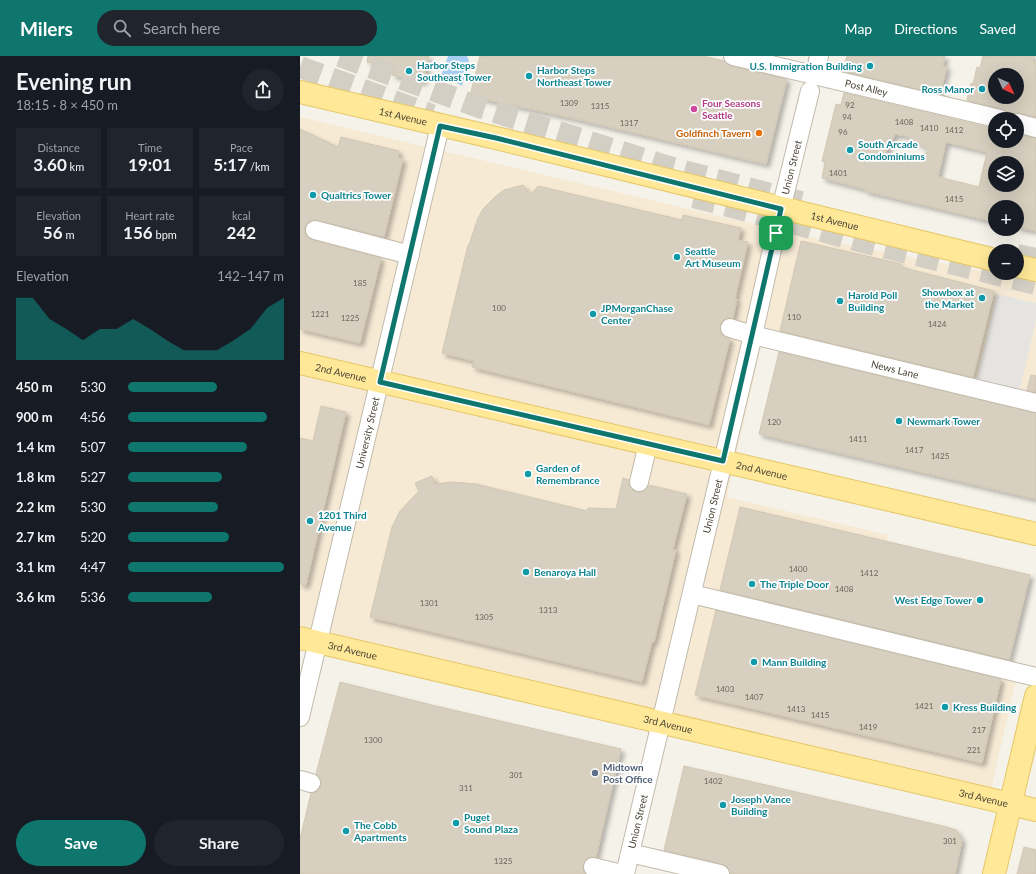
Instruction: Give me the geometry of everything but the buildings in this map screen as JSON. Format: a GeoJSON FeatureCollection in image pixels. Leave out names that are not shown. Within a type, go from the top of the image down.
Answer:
{"type":"FeatureCollection","features":[{"type":"Feature","properties":{"kind":"main road","name":"1st Avenue"},"geometry":{"type":"LineString","coordinates":[[300,92],[496,138],[781,209],[988,258]]}},
{"type":"Feature","properties":{"kind":"main road"},"geometry":{"type":"LineString","coordinates":[[1024,267],[1036,270]]}},
{"type":"Feature","properties":{"kind":"main road","name":"2nd Avenue"},"geometry":{"type":"LineString","coordinates":[[300,363],[1036,534]]}},
{"type":"Feature","properties":{"kind":"main road","name":"3rd Avenue"},"geometry":{"type":"LineString","coordinates":[[309,640],[1036,810]]}},
{"type":"Feature","properties":{"kind":"main road"},"geometry":{"type":"LineString","coordinates":[[994,874],[1036,696]]}},
{"type":"Feature","properties":{"kind":"street","name":"Post Alley"},"geometry":{"type":"LineString","coordinates":[[734,56],[813,83],[988,117]]}},
{"type":"Feature","properties":{"kind":"street","name":"Union Street"},"geometry":{"type":"LineString","coordinates":[[624,874],[692,594],[781,209],[820,56]]}},
{"type":"Feature","properties":{"kind":"street"},"geometry":{"type":"LineString","coordinates":[[1024,125],[1036,128]]}},
{"type":"Feature","properties":{"kind":"street","name":"University Street"},"geometry":{"type":"LineString","coordinates":[[300,717],[309,640],[380,382],[440,126]]}},
{"type":"Feature","properties":{"kind":"street"},"geometry":{"type":"LineString","coordinates":[[315,230],[410,255]]}},
{"type":"Feature","properties":{"kind":"street","name":"News Lane"},"geometry":{"type":"LineString","coordinates":[[730,328],[753,335],[1036,403]]}},
{"type":"Feature","properties":{"kind":"street"},"geometry":{"type":"LineString","coordinates":[[638,482],[648,444]]}},
{"type":"Feature","properties":{"kind":"street"},"geometry":{"type":"LineString","coordinates":[[692,594],[1036,676]]}},
{"type":"Feature","properties":{"kind":"street"},"geometry":{"type":"LineString","coordinates":[[630,853],[720,874]]}},
{"type":"Feature","properties":{"kind":"street"},"geometry":{"type":"LineString","coordinates":[[594,867],[624,874]]}},
{"type":"Feature","properties":{"kind":"shaded area"},"geometry":{"type":"Polygon","coordinates":[[[300,117],[799,235],[988,272],[988,280],[1024,280],[1036,282],[1036,399],[764,333],[727,497],[888,535],[862,638],[1017,676],[990,794],[300,625],[300,117]]]}},
{"type":"Feature","properties":{"kind":"shaded area"},"geometry":{"type":"Polygon","coordinates":[[[997,294],[1036,303],[1036,320],[1019,393],[976,383],[997,294]]]}},
{"type":"Feature","properties":{"kind":"water"},"geometry":{"type":"Polygon","coordinates":[[[448,56],[467,56],[469,61],[462,86],[453,81],[439,82],[448,56]]]}},
{"type":"Feature","properties":{"kind":"tunnel"},"geometry":{"type":"LineString","coordinates":[[340,56],[479,107],[669,167],[804,203]]}},
{"type":"Feature","properties":{"kind":"tunnel"},"geometry":{"type":"LineString","coordinates":[[300,67],[432,115]]}},
{"type":"Feature","properties":{"kind":"tunnel"},"geometry":{"type":"LineString","coordinates":[[694,197],[871,244],[1036,284]]}},
{"type":"Feature","properties":{"kind":"tunnel"},"geometry":{"type":"LineString","coordinates":[[1024,256],[1036,259]]}},
{"type":"Feature","properties":{"kind":"place","name":"U.S. Immigration Building"},"geometry":{"type":"Point","coordinates":[870,66]}},
{"type":"Feature","properties":{"kind":"place","name":"Harbor Steps Southeast Tower"},"geometry":{"type":"Point","coordinates":[409,71]}},
{"type":"Feature","properties":{"kind":"place","name":"Harbor Steps Northeast Tower"},"geometry":{"type":"Point","coordinates":[529,76]}},
{"type":"Feature","properties":{"kind":"place","name":"Ross Manor"},"geometry":{"type":"Point","coordinates":[982,89]}},
{"type":"Feature","properties":{"kind":"place","name":"Four Seasons Seattle"},"geometry":{"type":"Point","coordinates":[694,109]}},
{"type":"Feature","properties":{"kind":"place","name":"Goldfinch Tavern"},"geometry":{"type":"Point","coordinates":[759,133]}},
{"type":"Feature","properties":{"kind":"place","name":"South Arcade Condominiums"},"geometry":{"type":"Point","coordinates":[850,150]}},
{"type":"Feature","properties":{"kind":"place","name":"Qualtrics Tower"},"geometry":{"type":"Point","coordinates":[313,195]}},
{"type":"Feature","properties":{"kind":"place","name":"Seattle Art Museum"},"geometry":{"type":"Point","coordinates":[677,257]}},
{"type":"Feature","properties":{"kind":"place","name":"Showbox at the Market"},"geometry":{"type":"Point","coordinates":[982,298]}},
{"type":"Feature","properties":{"kind":"place","name":"Harold Poll Building"},"geometry":{"type":"Point","coordinates":[840,301]}},
{"type":"Feature","properties":{"kind":"place","name":"JPMorganChase Center"},"geometry":{"type":"Point","coordinates":[593,314]}},
{"type":"Feature","properties":{"kind":"place","name":"Newmark Tower"},"geometry":{"type":"Point","coordinates":[899,421]}},
{"type":"Feature","properties":{"kind":"place","name":"Garden of Remembrance"},"geometry":{"type":"Point","coordinates":[528,474]}},
{"type":"Feature","properties":{"kind":"place","name":"1201 Third Avenue"},"geometry":{"type":"Point","coordinates":[310,521]}},
{"type":"Feature","properties":{"kind":"place","name":"Benaroya Hall"},"geometry":{"type":"Point","coordinates":[526,572]}},
{"type":"Feature","properties":{"kind":"place","name":"The Triple Door"},"geometry":{"type":"Point","coordinates":[752,584]}},
{"type":"Feature","properties":{"kind":"place","name":"West Edge Tower"},"geometry":{"type":"Point","coordinates":[980,600]}},
{"type":"Feature","properties":{"kind":"place","name":"Mann Building"},"geometry":{"type":"Point","coordinates":[754,662]}},
{"type":"Feature","properties":{"kind":"place","name":"Kress Building"},"geometry":{"type":"Point","coordinates":[945,707]}},
{"type":"Feature","properties":{"kind":"place","name":"Midtown Post Office"},"geometry":{"type":"Point","coordinates":[595,773]}},
{"type":"Feature","properties":{"kind":"place","name":"Joseph Vance Building"},"geometry":{"type":"Point","coordinates":[723,805]}},
{"type":"Feature","properties":{"kind":"place","name":"Puget Sound Plaza"},"geometry":{"type":"Point","coordinates":[456,823]}},
{"type":"Feature","properties":{"kind":"place","name":"The Cobb Apartments"},"geometry":{"type":"Point","coordinates":[346,831]}},
{"type":"Feature","properties":{"kind":"route"},"geometry":{"type":"LineString","coordinates":[[440,126],[496,138],[781,209],[776,233],[723,461],[380,382],[440,126]]}}]}
